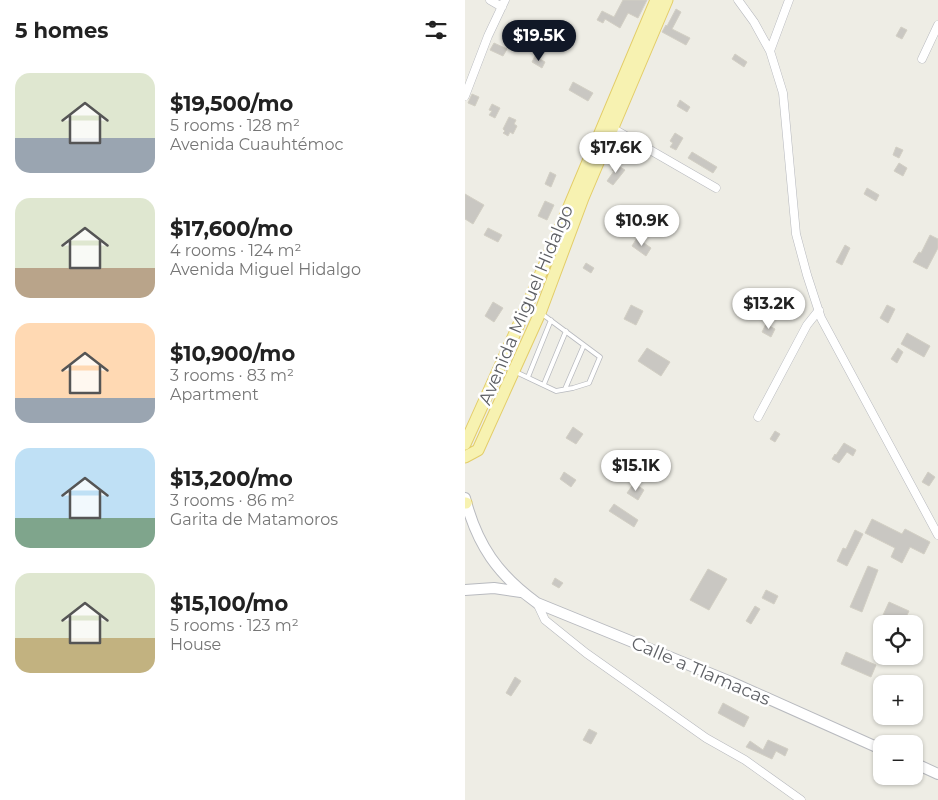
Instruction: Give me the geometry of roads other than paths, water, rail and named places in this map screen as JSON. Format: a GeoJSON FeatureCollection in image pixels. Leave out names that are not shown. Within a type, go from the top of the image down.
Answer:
{"type":"FeatureCollection","features":[{"type":"Feature","properties":{"kind":"main road","name":"Avenida Miguel Hidalgo"},"geometry":{"type":"LineString","coordinates":[[465,457],[478,450],[515,372],[540,313],[578,196],[613,128],[616,107],[656,0]]}},
{"type":"Feature","properties":{"kind":"main road","name":"Avenida Miguel Hidalgo"},"geometry":{"type":"LineString","coordinates":[[465,444],[578,196],[616,107],[667,0]]}},
{"type":"Feature","properties":{"kind":"main road","name":"Calle a Tlamacas"},"geometry":{"type":"LineString","coordinates":[[465,501],[471,520],[487,554],[505,577],[537,604],[731,682],[873,745]]}},
{"type":"Feature","properties":{"kind":"main road"},"geometry":{"type":"LineString","coordinates":[[465,590],[494,588],[521,592]]}},
{"type":"Feature","properties":{"kind":"main road"},"geometry":{"type":"LineString","coordinates":[[923,767],[938,774]]}},
{"type":"Feature","properties":{"kind":"street"},"geometry":{"type":"LineString","coordinates":[[465,96],[488,36],[504,3],[491,0]]}},
{"type":"Feature","properties":{"kind":"street"},"geometry":{"type":"LineString","coordinates":[[738,0],[754,22],[770,50],[783,93],[796,234],[819,310],[825,325],[938,535]]}},
{"type":"Feature","properties":{"kind":"street"},"geometry":{"type":"LineString","coordinates":[[770,50],[789,1]]}},
{"type":"Feature","properties":{"kind":"street"},"geometry":{"type":"LineString","coordinates":[[922,59],[938,25]]}},
{"type":"Feature","properties":{"kind":"street"},"geometry":{"type":"LineString","coordinates":[[613,128],[716,188]]}},
{"type":"Feature","properties":{"kind":"street"},"geometry":{"type":"LineString","coordinates":[[758,417],[807,325],[819,310]]}},
{"type":"Feature","properties":{"kind":"street"},"geometry":{"type":"LineString","coordinates":[[537,604],[545,620],[586,653],[699,733],[745,760],[801,800]]}},
{"type":"Feature","properties":{"kind":"lane"},"geometry":{"type":"LineString","coordinates":[[501,365],[556,391],[589,383],[600,357],[528,304]]}},
{"type":"Feature","properties":{"kind":"lane"},"geometry":{"type":"LineString","coordinates":[[528,377],[551,320]]}},
{"type":"Feature","properties":{"kind":"lane"},"geometry":{"type":"LineString","coordinates":[[544,384],[566,331]]}},
{"type":"Feature","properties":{"kind":"lane"},"geometry":{"type":"LineString","coordinates":[[565,390],[583,345]]}}]}
